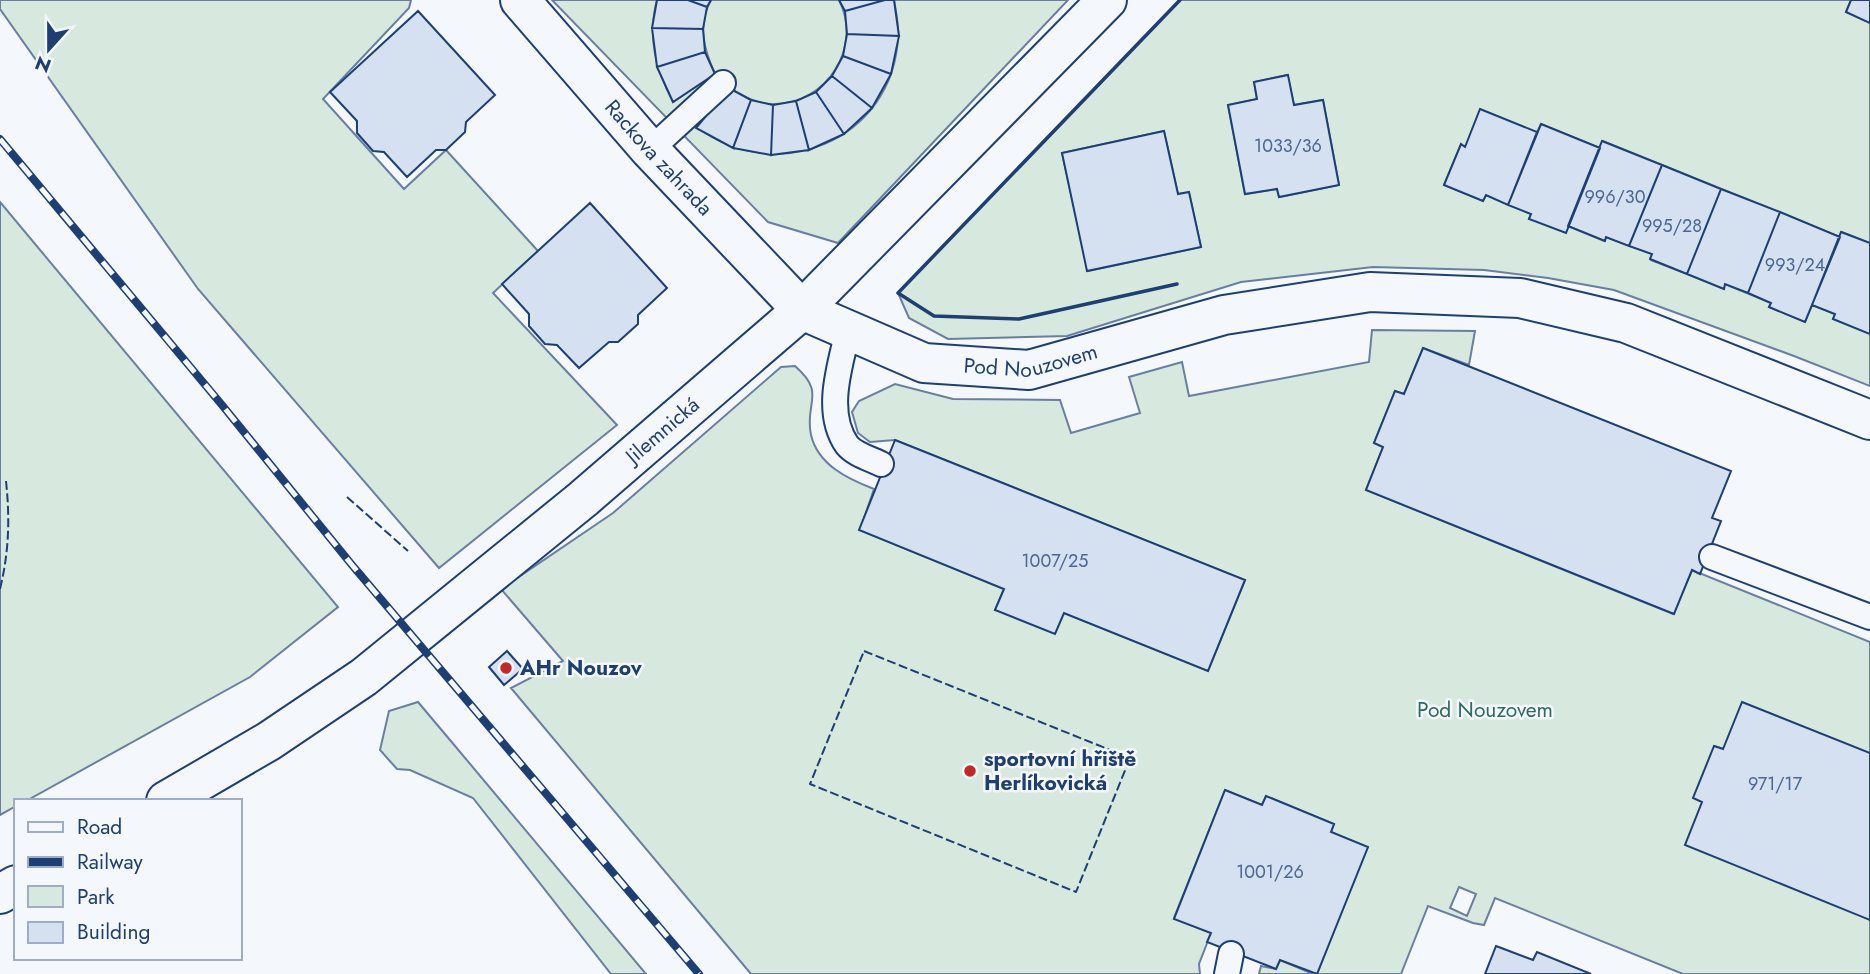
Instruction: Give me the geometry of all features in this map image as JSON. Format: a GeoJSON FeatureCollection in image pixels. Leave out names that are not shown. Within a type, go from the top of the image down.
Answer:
{"type":"FeatureCollection","features":[{"type":"Feature","properties":{"kind":"street","name":"Rackova zahrada"},"geometry":{"type":"LineString","coordinates":[[520,0],[650,150],[802,310]]}},
{"type":"Feature","properties":{"kind":"street","name":"Jilemnická"},"geometry":{"type":"LineString","coordinates":[[169,799],[269,741],[364,677],[583,499],[802,310],[1107,0]]}},
{"type":"Feature","properties":{"kind":"street","name":"Pod Nouzovem"},"geometry":{"type":"LineString","coordinates":[[802,310],[924,363],[1029,370],[1224,315],[1370,292],[1520,298],[1626,323],[1870,420]]}},
{"type":"Feature","properties":{"kind":"lane"},"geometry":{"type":"LineString","coordinates":[[650,150],[723,82]]}},
{"type":"Feature","properties":{"kind":"lane"},"geometry":{"type":"LineString","coordinates":[[848,331],[838,379],[835,419],[849,447],[881,464]]}},
{"type":"Feature","properties":{"kind":"lane"},"geometry":{"type":"LineString","coordinates":[[1712,557],[1870,617]]}},
{"type":"Feature","properties":{"kind":"green space"},"geometry":{"type":"Polygon","coordinates":[[[0,0],[411,0],[409,8],[323,99],[404,189],[446,150],[538,251],[493,293],[617,425],[439,568],[198,289],[0,9],[0,0]]]}},
{"type":"Feature","properties":{"kind":"green space"},"geometry":{"type":"Polygon","coordinates":[[[552,0],[657,0],[653,40],[658,65],[673,102],[715,74],[708,56],[703,28],[711,0],[839,0],[845,18],[843,54],[824,83],[810,94],[793,101],[774,104],[756,101],[729,88],[697,127],[728,145],[761,153],[794,152],[825,144],[853,127],[876,103],[891,73],[898,37],[894,0],[1068,0],[838,243],[768,222],[552,0]]]}},
{"type":"Feature","properties":{"kind":"green space"},"geometry":{"type":"Polygon","coordinates":[[[1180,0],[1851,0],[1846,12],[1870,23],[1870,243],[1842,232],[1840,237],[1603,141],[1600,148],[1541,124],[1537,132],[1465,147],[1461,144],[1444,185],[1483,201],[1486,195],[1531,214],[1529,219],[1568,226],[1604,241],[1606,237],[1652,254],[1651,260],[1723,288],[1725,284],[1771,303],[1769,307],[1805,322],[1812,305],[1835,314],[1833,319],[1870,334],[1870,386],[1614,290],[1484,270],[1373,267],[1241,282],[1067,336],[948,339],[909,318],[898,293],[1180,0]],[[1287,75],[1254,82],[1257,99],[1228,105],[1245,194],[1277,189],[1279,197],[1339,185],[1323,100],[1294,105],[1287,75]],[[1164,131],[1062,153],[1088,271],[1201,247],[1189,193],[1178,194],[1164,131]]]}},
{"type":"Feature","properties":{"kind":"green space"},"geometry":{"type":"Polygon","coordinates":[[[0,202],[338,607],[250,677],[30,799],[14,799],[14,807],[0,815],[0,202]]]}},
{"type":"Feature","properties":{"kind":"green space"},"geometry":{"type":"Polygon","coordinates":[[[1372,330],[1475,331],[1469,365],[1423,348],[1404,394],[1395,391],[1374,443],[1383,447],[1366,490],[1673,614],[1692,570],[1870,642],[1870,753],[1723,749],[1715,746],[1702,802],[1870,920],[1870,974],[1683,974],[1495,898],[1484,925],[1428,906],[1401,974],[1317,974],[1367,847],[1331,832],[1334,824],[1266,796],[1262,805],[1225,790],[1174,918],[1211,933],[1199,964],[1200,974],[751,974],[511,688],[563,661],[501,589],[613,513],[781,367],[795,366],[805,376],[812,391],[811,435],[820,455],[835,470],[874,489],[860,530],[1004,589],[995,610],[1064,613],[1208,671],[1245,580],[895,440],[870,442],[858,433],[852,412],[859,401],[895,384],[953,399],[1060,400],[1071,433],[1140,413],[1129,377],[1182,362],[1189,396],[1369,362],[1372,330]],[[1459,887],[1450,908],[1467,916],[1476,894],[1459,887]]]}},
{"type":"Feature","properties":{"kind":"green space"},"geometry":{"type":"Polygon","coordinates":[[[418,702],[646,974],[611,974],[473,798],[410,770],[397,769],[380,750],[389,711],[418,702]]]}},
{"type":"Feature","properties":{"kind":"green space"},"geometry":{"type":"Polygon","coordinates":[[[1280,960],[1313,974],[1259,974],[1261,966],[1276,969],[1280,960]]]}},
{"type":"Feature","properties":{"kind":"building"},"geometry":{"type":"Polygon","coordinates":[[[657,0],[688,0],[707,7],[703,29],[652,28],[657,0]]]}},
{"type":"Feature","properties":{"kind":"building"},"geometry":{"type":"Polygon","coordinates":[[[688,0],[711,0],[707,7],[688,0]]]}},
{"type":"Feature","properties":{"kind":"building"},"geometry":{"type":"Polygon","coordinates":[[[839,0],[885,0],[845,11],[839,0]]]}},
{"type":"Feature","properties":{"kind":"building"},"geometry":{"type":"Polygon","coordinates":[[[894,0],[899,36],[847,34],[845,11],[894,0]]]}},
{"type":"Feature","properties":{"kind":"building"},"geometry":{"type":"Polygon","coordinates":[[[1851,0],[1870,0],[1870,23],[1846,12],[1851,0]]]}},
{"type":"Feature","properties":{"kind":"building"},"geometry":{"type":"Polygon","coordinates":[[[418,11],[495,95],[466,122],[465,132],[446,150],[436,150],[407,177],[384,152],[373,151],[357,133],[357,121],[330,92],[418,11]]]}},
{"type":"Feature","properties":{"kind":"building"},"geometry":{"type":"Polygon","coordinates":[[[652,28],[703,29],[705,52],[657,67],[652,28]]]}},
{"type":"Feature","properties":{"kind":"building"},"geometry":{"type":"Polygon","coordinates":[[[847,34],[899,36],[891,74],[843,56],[847,34]]]}},
{"type":"Feature","properties":{"kind":"building"},"geometry":{"type":"Polygon","coordinates":[[[705,52],[715,74],[673,102],[657,67],[705,52]]]}},
{"type":"Feature","properties":{"kind":"building"},"geometry":{"type":"Polygon","coordinates":[[[843,56],[891,74],[872,108],[832,76],[843,56]]]}},
{"type":"Feature","properties":{"kind":"building"},"geometry":{"type":"Polygon","coordinates":[[[1288,75],[1294,105],[1323,100],[1339,185],[1279,197],[1277,189],[1245,194],[1228,105],[1257,99],[1254,82],[1288,75]]]}},
{"type":"Feature","properties":{"kind":"building"},"geometry":{"type":"Polygon","coordinates":[[[832,76],[872,108],[844,134],[816,92],[832,76]]]}},
{"type":"Feature","properties":{"kind":"building"},"geometry":{"type":"Polygon","coordinates":[[[729,88],[751,100],[733,148],[696,128],[729,88]]]}},
{"type":"Feature","properties":{"kind":"building"},"geometry":{"type":"Polygon","coordinates":[[[816,92],[844,134],[809,150],[796,101],[816,92]]]}},
{"type":"Feature","properties":{"kind":"building"},"geometry":{"type":"Polygon","coordinates":[[[751,100],[773,105],[771,155],[733,148],[751,100]]]}},
{"type":"Feature","properties":{"kind":"building"},"geometry":{"type":"Polygon","coordinates":[[[796,101],[809,150],[771,155],[773,105],[796,101]]]}},
{"type":"Feature","properties":{"kind":"building"},"geometry":{"type":"Polygon","coordinates":[[[1480,109],[1537,132],[1508,205],[1486,195],[1483,201],[1444,185],[1461,144],[1465,147],[1480,109]]]}},
{"type":"Feature","properties":{"kind":"building"},"geometry":{"type":"Polygon","coordinates":[[[1541,124],[1600,148],[1566,233],[1529,219],[1531,214],[1508,205],[1541,124]]]}},
{"type":"Feature","properties":{"kind":"building"},"geometry":{"type":"Polygon","coordinates":[[[1164,131],[1178,194],[1189,192],[1201,247],[1087,271],[1062,153],[1164,131]]]}},
{"type":"Feature","properties":{"kind":"building"},"geometry":{"type":"Polygon","coordinates":[[[1602,141],[1662,165],[1629,246],[1606,237],[1605,241],[1568,226],[1602,141]]]}},
{"type":"Feature","properties":{"kind":"building"},"geometry":{"type":"Polygon","coordinates":[[[1662,165],[1721,189],[1687,274],[1650,259],[1652,254],[1629,246],[1662,165]]]}},
{"type":"Feature","properties":{"kind":"building"},"geometry":{"type":"Polygon","coordinates":[[[1721,189],[1780,212],[1748,293],[1725,284],[1724,289],[1687,274],[1721,189]]]}},
{"type":"Feature","properties":{"kind":"building"},"geometry":{"type":"Polygon","coordinates":[[[590,203],[667,288],[638,315],[638,324],[618,342],[609,342],[579,368],[557,345],[545,344],[529,326],[529,314],[502,284],[590,203]]]}},
{"type":"Feature","properties":{"kind":"building"},"geometry":{"type":"Polygon","coordinates":[[[1780,212],[1840,237],[1805,322],[1769,307],[1771,303],[1748,293],[1780,212]]]}},
{"type":"Feature","properties":{"kind":"building"},"geometry":{"type":"Polygon","coordinates":[[[1841,232],[1870,243],[1870,334],[1833,319],[1835,314],[1812,305],[1841,232]]]}},
{"type":"Feature","properties":{"kind":"building"},"geometry":{"type":"Polygon","coordinates":[[[1423,348],[1731,471],[1712,518],[1721,521],[1700,574],[1692,570],[1674,614],[1366,490],[1383,447],[1374,443],[1395,391],[1404,394],[1423,348]]]}},
{"type":"Feature","properties":{"kind":"building"},"geometry":{"type":"Polygon","coordinates":[[[895,440],[1245,580],[1208,671],[1064,613],[1055,634],[995,610],[1004,589],[859,530],[895,440]]]}},
{"type":"Feature","properties":{"kind":"building","name":"AHr Nouzov"},"geometry":{"type":"Polygon","coordinates":[[[507,651],[523,669],[504,685],[489,667],[507,651]]]}},
{"type":"Feature","properties":{"kind":"building"},"geometry":{"type":"Polygon","coordinates":[[[1742,702],[1870,753],[1870,920],[1685,845],[1702,802],[1693,798],[1714,746],[1723,749],[1742,702]]]}},
{"type":"Feature","properties":{"kind":"building"},"geometry":{"type":"Polygon","coordinates":[[[1225,790],[1262,805],[1266,796],[1334,824],[1331,832],[1368,847],[1317,974],[1280,960],[1276,969],[1207,942],[1211,933],[1174,919],[1225,790]]]}},
{"type":"Feature","properties":{"kind":"building"},"geometry":{"type":"Polygon","coordinates":[[[1496,946],[1533,960],[1537,952],[1591,974],[1485,974],[1496,946]]]}},
{"type":"Feature","properties":{"kind":"railway"},"geometry":{"type":"LineString","coordinates":[[0,139],[352,565],[699,974]]}},
{"type":"Feature","properties":{"kind":"fence"},"geometry":{"type":"LineString","coordinates":[[0,589],[8,535],[6,481]]}},
{"type":"Feature","properties":{"kind":"fence"},"geometry":{"type":"LineString","coordinates":[[347,497],[408,551]]}},
{"type":"Feature","properties":{"kind":"fence"},"geometry":{"type":"LineString","coordinates":[[864,651],[1130,758],[1076,892],[810,784],[864,651]]}},
{"type":"Feature","properties":{"kind":"wall"},"geometry":{"type":"LineString","coordinates":[[1177,284],[1019,319],[934,316],[898,293],[1180,0]]}},
{"type":"Feature","properties":{"kind":"place","name":"AHr Nouzov"},"geometry":{"type":"Point","coordinates":[506,668]}},
{"type":"Feature","properties":{"kind":"place","name":"sportovní hřiště Herlíkovická"},"geometry":{"type":"Point","coordinates":[970,771]}}]}
